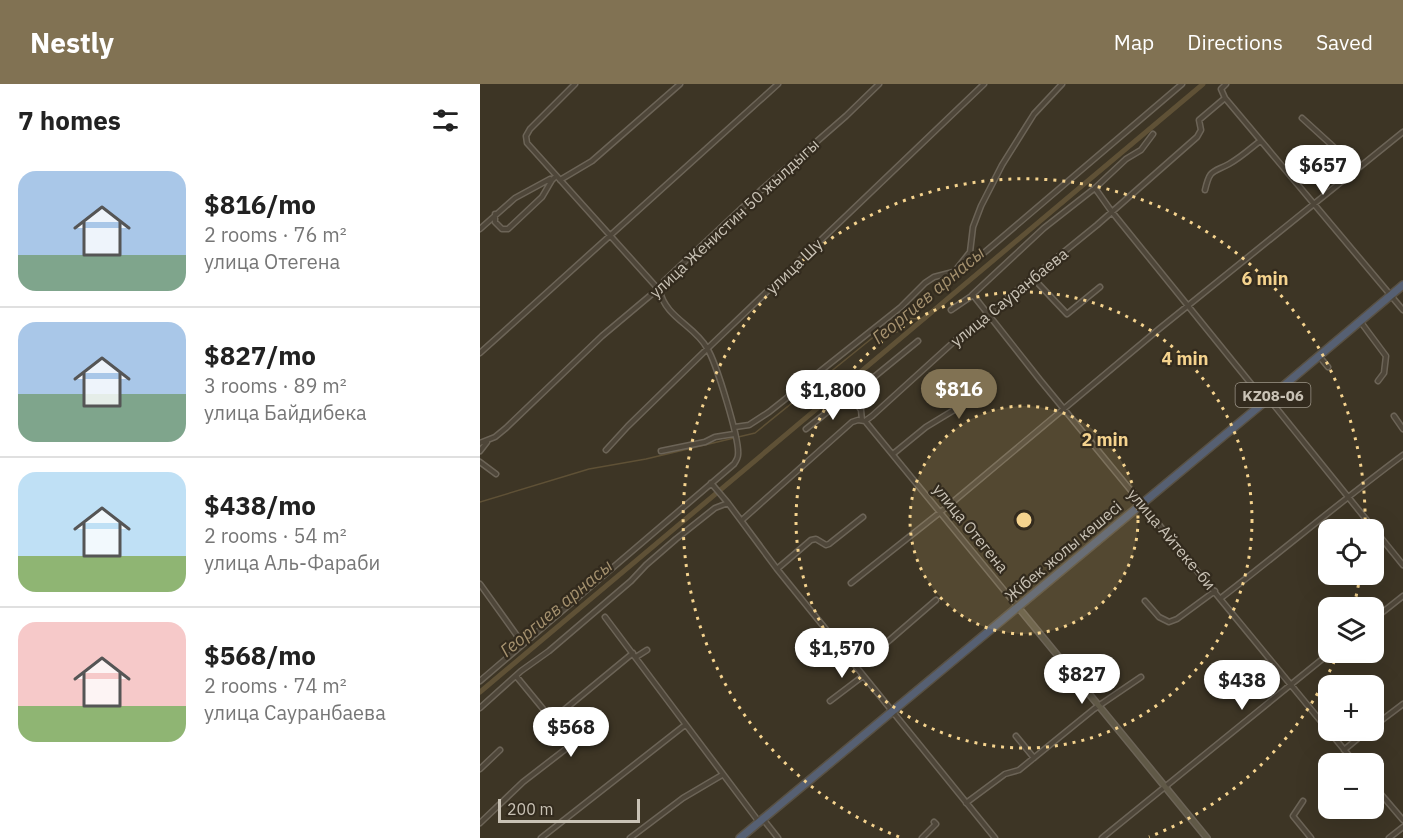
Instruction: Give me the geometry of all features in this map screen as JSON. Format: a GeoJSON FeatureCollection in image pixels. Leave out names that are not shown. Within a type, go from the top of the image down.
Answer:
{"type":"FeatureCollection","features":[{"type":"Feature","properties":{"kind":"highway","name":"Жібек жолы көшесі"},"geometry":{"type":"LineString","coordinates":[[740,838],[1403,285]]}},
{"type":"Feature","properties":{"kind":"main road","name":"улица Отегена"},"geometry":{"type":"LineString","coordinates":[[1018,607],[1207,838]]}},
{"type":"Feature","properties":{"kind":"street"},"geometry":{"type":"LineString","coordinates":[[480,681],[734,464],[738,457],[734,427],[708,348],[665,304],[660,291],[527,143],[526,136],[530,129],[575,84]]}},
{"type":"Feature","properties":{"kind":"street"},"geometry":{"type":"LineString","coordinates":[[480,229],[515,198],[592,161],[680,84]]}},
{"type":"Feature","properties":{"kind":"street"},"geometry":{"type":"LineString","coordinates":[[480,352],[778,84]]}},
{"type":"Feature","properties":{"kind":"street","name":"улица Женистин 50 жылдыгы"},"geometry":{"type":"LineString","coordinates":[[480,443],[488,441],[506,428],[602,336],[652,294],[660,291],[664,281],[760,190],[846,116],[879,84]]}},
{"type":"Feature","properties":{"kind":"street","name":"улица Шу"},"geometry":{"type":"LineString","coordinates":[[606,450],[708,348],[984,84]]}},
{"type":"Feature","properties":{"kind":"street"},"geometry":{"type":"LineString","coordinates":[[954,272],[970,252],[973,227],[1002,165],[1034,114],[1062,84]]}},
{"type":"Feature","properties":{"kind":"street"},"geometry":{"type":"LineString","coordinates":[[734,427],[748,425],[769,412],[901,307],[925,283],[934,277],[965,269],[1182,84]]}},
{"type":"Feature","properties":{"kind":"street"},"geometry":{"type":"LineString","coordinates":[[1226,84],[1221,89],[1225,98],[1403,310]]}},
{"type":"Feature","properties":{"kind":"street","name":"улица Сауранбаева"},"geometry":{"type":"LineString","coordinates":[[742,520],[852,422],[864,421],[944,351],[1112,212],[1197,137],[1201,130],[1199,120],[1225,98]]}},
{"type":"Feature","properties":{"kind":"street"},"geometry":{"type":"LineString","coordinates":[[1302,118],[1336,149],[1354,171]]}},
{"type":"Feature","properties":{"kind":"street"},"geometry":{"type":"LineString","coordinates":[[851,583],[941,512],[1403,132]]}},
{"type":"Feature","properties":{"kind":"street"},"geometry":{"type":"LineString","coordinates":[[951,310],[972,295],[1036,238],[1044,228],[1095,188],[1126,159],[1141,150],[1154,134]]}},
{"type":"Feature","properties":{"kind":"street"},"geometry":{"type":"LineString","coordinates":[[1205,190],[1210,175],[1215,169],[1229,164],[1260,141]]}},
{"type":"Feature","properties":{"kind":"street"},"geometry":{"type":"LineString","coordinates":[[495,214],[497,225],[502,229],[508,229],[542,197],[552,180],[558,178]]}},
{"type":"Feature","properties":{"kind":"street"},"geometry":{"type":"LineString","coordinates":[[1095,188],[1112,212],[1403,565]]}},
{"type":"Feature","properties":{"kind":"street"},"geometry":{"type":"LineString","coordinates":[[1033,278],[1067,314],[1100,287]]}},
{"type":"Feature","properties":{"kind":"street","name":"улица Айтеке-би"},"geometry":{"type":"LineString","coordinates":[[972,295],[1347,753]]}},
{"type":"Feature","properties":{"kind":"street"},"geometry":{"type":"LineString","coordinates":[[1360,321],[1386,356],[1384,373],[1378,381]]}},
{"type":"Feature","properties":{"kind":"street"},"geometry":{"type":"LineString","coordinates":[[806,429],[918,341]]}},
{"type":"Feature","properties":{"kind":"street"},"geometry":{"type":"LineString","coordinates":[[1318,355],[1328,367]]}},
{"type":"Feature","properties":{"kind":"street","name":"улица Отегена"},"geometry":{"type":"LineString","coordinates":[[852,395],[861,410],[864,421],[1018,607]]}},
{"type":"Feature","properties":{"kind":"street"},"geometry":{"type":"LineString","coordinates":[[893,454],[926,427],[948,416],[957,408]]}},
{"type":"Feature","properties":{"kind":"street"},"geometry":{"type":"LineString","coordinates":[[1394,416],[1403,429]]}},
{"type":"Feature","properties":{"kind":"street"},"geometry":{"type":"LineString","coordinates":[[661,451],[734,434]]}},
{"type":"Feature","properties":{"kind":"street"},"geometry":{"type":"LineString","coordinates":[[480,451],[488,441]]}},
{"type":"Feature","properties":{"kind":"street"},"geometry":{"type":"LineString","coordinates":[[1221,598],[1403,455]]}},
{"type":"Feature","properties":{"kind":"street"},"geometry":{"type":"LineString","coordinates":[[480,462],[496,474]]}},
{"type":"Feature","properties":{"kind":"street"},"geometry":{"type":"LineString","coordinates":[[711,483],[742,520],[777,569],[995,838]]}},
{"type":"Feature","properties":{"kind":"street"},"geometry":{"type":"LineString","coordinates":[[480,708],[549,651],[646,565],[715,508],[727,501]]}},
{"type":"Feature","properties":{"kind":"street"},"geometry":{"type":"LineString","coordinates":[[777,569],[811,540],[816,539],[822,544],[829,544],[863,517]]}},
{"type":"Feature","properties":{"kind":"street"},"geometry":{"type":"LineString","coordinates":[[480,585],[523,645]]}},
{"type":"Feature","properties":{"kind":"street"},"geometry":{"type":"LineString","coordinates":[[1145,601],[1159,617],[1169,622],[1177,620],[1215,591]]}},
{"type":"Feature","properties":{"kind":"street"},"geometry":{"type":"LineString","coordinates":[[1384,611],[1403,596]]}},
{"type":"Feature","properties":{"kind":"street"},"geometry":{"type":"LineString","coordinates":[[856,666],[936,600]]}},
{"type":"Feature","properties":{"kind":"street"},"geometry":{"type":"LineString","coordinates":[[605,617],[722,775],[778,838]]}},
{"type":"Feature","properties":{"kind":"street"},"geometry":{"type":"LineString","coordinates":[[553,719],[635,655],[648,650]]}},
{"type":"Feature","properties":{"kind":"street"},"geometry":{"type":"LineString","coordinates":[[1102,838],[1318,663]]}},
{"type":"Feature","properties":{"kind":"street"},"geometry":{"type":"LineString","coordinates":[[480,823],[523,782],[567,748],[569,744],[553,719],[516,676]]}},
{"type":"Feature","properties":{"kind":"street"},"geometry":{"type":"LineString","coordinates":[[830,701],[863,676]]}},
{"type":"Feature","properties":{"kind":"street"},"geometry":{"type":"LineString","coordinates":[[966,803],[1005,774],[1019,770],[1098,707],[1141,677]]}},
{"type":"Feature","properties":{"kind":"street"},"geometry":{"type":"LineString","coordinates":[[1384,718],[1403,704]]}},
{"type":"Feature","properties":{"kind":"street"},"geometry":{"type":"LineString","coordinates":[[541,838],[685,725]]}},
{"type":"Feature","properties":{"kind":"street"},"geometry":{"type":"LineString","coordinates":[[1016,736],[1034,758]]}},
{"type":"Feature","properties":{"kind":"street"},"geometry":{"type":"LineString","coordinates":[[1344,750],[1355,741]]}},
{"type":"Feature","properties":{"kind":"street"},"geometry":{"type":"LineString","coordinates":[[480,769],[500,750]]}},
{"type":"Feature","properties":{"kind":"street"},"geometry":{"type":"LineString","coordinates":[[630,838],[683,798],[722,775]]}},
{"type":"Feature","properties":{"kind":"street"},"geometry":{"type":"LineString","coordinates":[[1384,798],[1403,820]]}},
{"type":"Feature","properties":{"kind":"street"},"geometry":{"type":"LineString","coordinates":[[1303,801],[1293,816],[1311,838]]}},
{"type":"Feature","properties":{"kind":"street"},"geometry":{"type":"LineString","coordinates":[[922,838],[936,824],[934,822]]}},
{"type":"Feature","properties":{"kind":"street"},"geometry":{"type":"LineString","coordinates":[[1389,838],[1403,827]]}},
{"type":"Feature","properties":{"kind":"waterway","name":"Георгиев арнасы"},"geometry":{"type":"LineString","coordinates":[[480,692],[1203,84]]}},
{"type":"Feature","properties":{"kind":"waterway"},"geometry":{"type":"LineString","coordinates":[[480,502],[589,469],[646,459],[755,433],[897,318],[923,319]]}}]}
